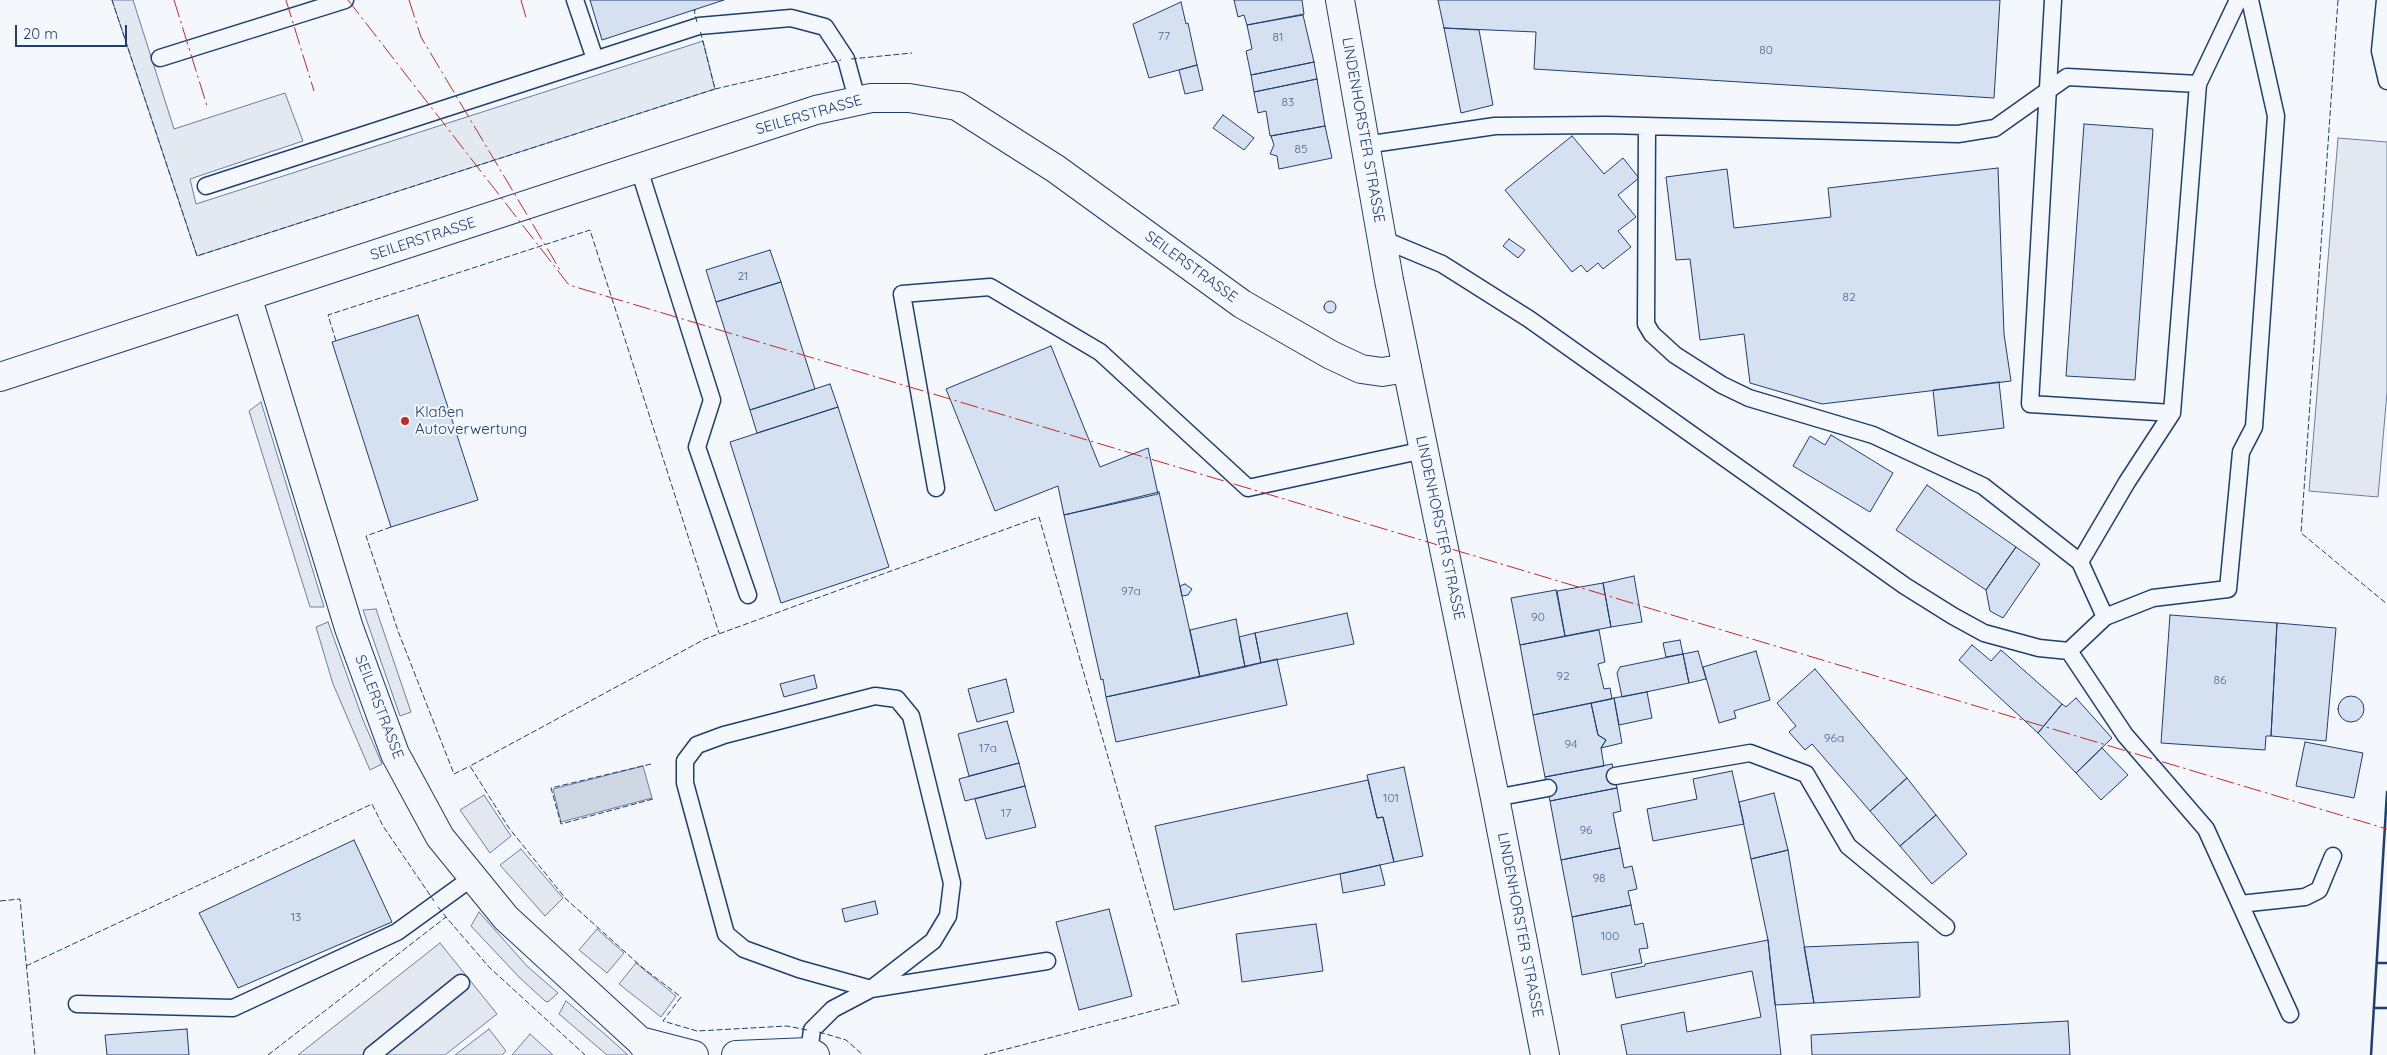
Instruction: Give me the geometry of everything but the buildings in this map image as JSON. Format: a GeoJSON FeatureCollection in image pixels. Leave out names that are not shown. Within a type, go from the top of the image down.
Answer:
{"type":"FeatureCollection","features":[{"type":"Feature","properties":{"kind":"street","name":"LINDENHORSTER STRASSE"},"geometry":{"type":"LineString","coordinates":[[1340,0],[1407,368],[1495,798],[1545,1055]]}},
{"type":"Feature","properties":{"kind":"street","name":"SEILERSTRASSE"},"geometry":{"type":"LineString","coordinates":[[0,377],[816,110],[857,99],[909,98],[956,106],[1056,169],[1242,304],[1331,355],[1360,369],[1382,372],[1407,368]]}},
{"type":"Feature","properties":{"kind":"street","name":"SEILERSTRASSE"},"geometry":{"type":"LineString","coordinates":[[247,296],[349,628],[395,754],[440,837],[506,918],[646,1048],[694,1055]]}},
{"type":"Feature","properties":{"kind":"street"},"geometry":{"type":"LineString","coordinates":[[736,1055],[812,1054]]}},
{"type":"Feature","properties":{"kind":"lane"},"geometry":{"type":"LineString","coordinates":[[160,58],[345,0]]}},
{"type":"Feature","properties":{"kind":"lane"},"geometry":{"type":"LineString","coordinates":[[575,0],[595,60]]}},
{"type":"Feature","properties":{"kind":"lane"},"geometry":{"type":"LineString","coordinates":[[2053,0],[2030,404],[2172,413]]}},
{"type":"Feature","properties":{"kind":"lane"},"geometry":{"type":"LineString","coordinates":[[2080,562],[2127,482],[2172,413],[2198,84],[2238,0]]}},
{"type":"Feature","properties":{"kind":"lane"},"geometry":{"type":"LineString","coordinates":[[1382,239],[1442,264],[1529,319],[1905,586],[1953,616],[1984,633],[2039,648],[2070,651],[2105,617],[2153,598],[2228,589],[2241,452],[2254,427],[2276,116],[2250,0]]}},
{"type":"Feature","properties":{"kind":"lane"},"geometry":{"type":"LineString","coordinates":[[2385,0],[2380,51],[2387,82]]}},
{"type":"Feature","properties":{"kind":"lane"},"geometry":{"type":"LineString","coordinates":[[206,186],[698,26],[791,18],[825,27],[846,59],[857,99]]}},
{"type":"Feature","properties":{"kind":"lane"},"geometry":{"type":"LineString","coordinates":[[1365,145],[1495,126],[1606,125],[1958,134],[1995,128],[2067,77],[2198,84]]}},
{"type":"Feature","properties":{"kind":"lane"},"geometry":{"type":"LineString","coordinates":[[1647,127],[1645,287],[1646,324],[1652,334],[1675,355],[1722,385],[1749,398],[1873,435],[1983,486],[2080,562],[2105,617]]}},
{"type":"Feature","properties":{"kind":"lane"},"geometry":{"type":"LineString","coordinates":[[639,169],[712,400],[697,447],[748,595]]}},
{"type":"Feature","properties":{"kind":"lane"},"geometry":{"type":"LineString","coordinates":[[936,488],[902,294],[990,287],[1100,352],[1248,488],[1424,450]]}},
{"type":"Feature","properties":{"kind":"lane"},"geometry":{"type":"LineString","coordinates":[[2070,651],[2125,735],[2206,829],[2290,1014]]}},
{"type":"Feature","properties":{"kind":"lane"},"geometry":{"type":"LineString","coordinates":[[812,1054],[812,1030],[833,1009],[871,989],[933,941],[948,916],[952,883],[911,716],[897,699],[875,696],[724,735],[697,745],[685,761],[685,783],[726,934],[744,948],[766,958],[871,989],[1047,961]]}},
{"type":"Feature","properties":{"kind":"lane"},"geometry":{"type":"LineString","coordinates":[[1615,776],[1750,753],[1806,774],[1848,846],[1946,927]]}},
{"type":"Feature","properties":{"kind":"lane"},"geometry":{"type":"LineString","coordinates":[[1495,798],[1548,788]]}},
{"type":"Feature","properties":{"kind":"lane"},"geometry":{"type":"LineString","coordinates":[[2240,904],[2305,897],[2319,890],[2333,856]]}},
{"type":"Feature","properties":{"kind":"lane"},"geometry":{"type":"LineString","coordinates":[[77,1004],[233,1008],[397,932],[473,877]]}},
{"type":"Feature","properties":{"kind":"lane"},"geometry":{"type":"LineString","coordinates":[[372,1055],[461,983]]}},
{"type":"Feature","properties":{"kind":"shaded area"},"geometry":{"type":"Polygon","coordinates":[[[112,0],[133,0],[174,129],[285,93],[303,141],[190,179],[196,204],[703,41],[715,89],[197,256],[112,0]]]}},
{"type":"Feature","properties":{"kind":"shaded area"},"geometry":{"type":"Polygon","coordinates":[[[2338,138],[2387,142],[2387,392],[2378,497],[2309,491],[2338,138]]]}},
{"type":"Feature","properties":{"kind":"shaded area"},"geometry":{"type":"Polygon","coordinates":[[[261,402],[324,607],[310,607],[249,411],[261,402]]]}},
{"type":"Feature","properties":{"kind":"shaded area"},"geometry":{"type":"Polygon","coordinates":[[[376,609],[411,712],[400,716],[363,610],[376,609]]]}},
{"type":"Feature","properties":{"kind":"shaded area"},"geometry":{"type":"Polygon","coordinates":[[[328,622],[363,720],[382,764],[370,770],[333,684],[316,627],[328,622]]]}},
{"type":"Feature","properties":{"kind":"shaded area"},"geometry":{"type":"Polygon","coordinates":[[[643,766],[652,798],[561,822],[553,789],[643,766]]]}},
{"type":"Feature","properties":{"kind":"shaded area"},"geometry":{"type":"Polygon","coordinates":[[[484,795],[511,836],[490,853],[460,810],[484,795]]]}},
{"type":"Feature","properties":{"kind":"shaded area"},"geometry":{"type":"Polygon","coordinates":[[[521,849],[563,898],[545,916],[500,865],[521,849]]]}},
{"type":"Feature","properties":{"kind":"shaded area"},"geometry":{"type":"Polygon","coordinates":[[[479,912],[527,966],[558,993],[548,1002],[519,977],[471,926],[479,912]]]}},
{"type":"Feature","properties":{"kind":"shaded area"},"geometry":{"type":"Polygon","coordinates":[[[597,929],[624,953],[607,973],[579,950],[597,929]]]}},
{"type":"Feature","properties":{"kind":"shaded area"},"geometry":{"type":"Polygon","coordinates":[[[440,943],[497,1014],[445,1055],[298,1055],[440,943]]]}},
{"type":"Feature","properties":{"kind":"shaded area"},"geometry":{"type":"Polygon","coordinates":[[[636,963],[676,996],[661,1017],[619,984],[636,963]]]}},
{"type":"Feature","properties":{"kind":"shaded area"},"geometry":{"type":"Polygon","coordinates":[[[566,1001],[628,1055],[607,1055],[559,1014],[566,1001]]]}},
{"type":"Feature","properties":{"kind":"shaded area"},"geometry":{"type":"Polygon","coordinates":[[[489,1029],[506,1051],[502,1055],[455,1055],[489,1029]]]}},
{"type":"Feature","properties":{"kind":"shaded area"},"geometry":{"type":"Polygon","coordinates":[[[530,1034],[553,1055],[512,1055],[530,1034]]]}},
{"type":"Feature","properties":{"kind":"fence"},"geometry":{"type":"LineString","coordinates":[[112,0],[197,256],[715,89],[700,30]]}},
{"type":"Feature","properties":{"kind":"fence"},"geometry":{"type":"LineString","coordinates":[[2338,0],[2301,533],[2387,604]]}},
{"type":"Feature","properties":{"kind":"fence"},"geometry":{"type":"LineString","coordinates":[[696,10],[694,10],[697,22]]}},
{"type":"Feature","properties":{"kind":"fence"},"geometry":{"type":"LineString","coordinates":[[851,59],[912,53]]}},
{"type":"Feature","properties":{"kind":"fence"},"geometry":{"type":"LineString","coordinates":[[715,89],[841,60]]}},
{"type":"Feature","properties":{"kind":"fence"},"geometry":{"type":"LineString","coordinates":[[336,341],[328,315],[590,230],[719,633]]}},
{"type":"Feature","properties":{"kind":"fence"},"geometry":{"type":"LineString","coordinates":[[807,1030],[787,1026],[697,1031],[663,1021],[681,997],[643,968],[566,899],[509,828],[470,766],[705,639],[1039,517],[1179,1004],[984,1055]]}},
{"type":"Feature","properties":{"kind":"fence"},"geometry":{"type":"LineString","coordinates":[[391,527],[366,536],[398,631],[454,774],[470,766]]}},
{"type":"Feature","properties":{"kind":"fence"},"geometry":{"type":"LineString","coordinates":[[651,764],[551,788],[561,824],[653,799]]}},
{"type":"Feature","properties":{"kind":"fence"},"geometry":{"type":"LineString","coordinates":[[26,966],[372,804],[383,826],[434,901]]}},
{"type":"Feature","properties":{"kind":"fence"},"geometry":{"type":"LineString","coordinates":[[0,901],[20,899],[35,1055]]}},
{"type":"Feature","properties":{"kind":"fence"},"geometry":{"type":"LineString","coordinates":[[438,907],[446,917]]}},
{"type":"Feature","properties":{"kind":"fence"},"geometry":{"type":"LineString","coordinates":[[268,1055],[446,917],[489,967],[585,1055]]}},
{"type":"Feature","properties":{"kind":"fence"},"geometry":{"type":"LineString","coordinates":[[819,1032],[846,1040],[863,1055]]}},
{"type":"Feature","properties":{"kind":"wall"},"geometry":{"type":"LineString","coordinates":[[2371,1055],[2387,792]]}},
{"type":"Feature","properties":{"kind":"wall"},"geometry":{"type":"LineString","coordinates":[[2377,963],[2387,963]]}},
{"type":"Feature","properties":{"kind":"wall"},"geometry":{"type":"LineString","coordinates":[[2374,1008],[2387,1008]]}},
{"type":"Feature","properties":{"kind":"power"},"geometry":{"type":"LineString","coordinates":[[174,0],[207,106]]}},
{"type":"Feature","properties":{"kind":"power"},"geometry":{"type":"LineString","coordinates":[[286,0],[314,91]]}},
{"type":"Feature","properties":{"kind":"power"},"geometry":{"type":"LineString","coordinates":[[348,0],[569,285],[2387,829]]}},
{"type":"Feature","properties":{"kind":"power"},"geometry":{"type":"LineString","coordinates":[[409,0],[421,37],[560,270]]}},
{"type":"Feature","properties":{"kind":"power"},"geometry":{"type":"LineString","coordinates":[[521,0],[527,21]]}},
{"type":"Feature","properties":{"kind":"place","name":"Klaßen Autoverwertung"},"geometry":{"type":"Point","coordinates":[405,421]}}]}
